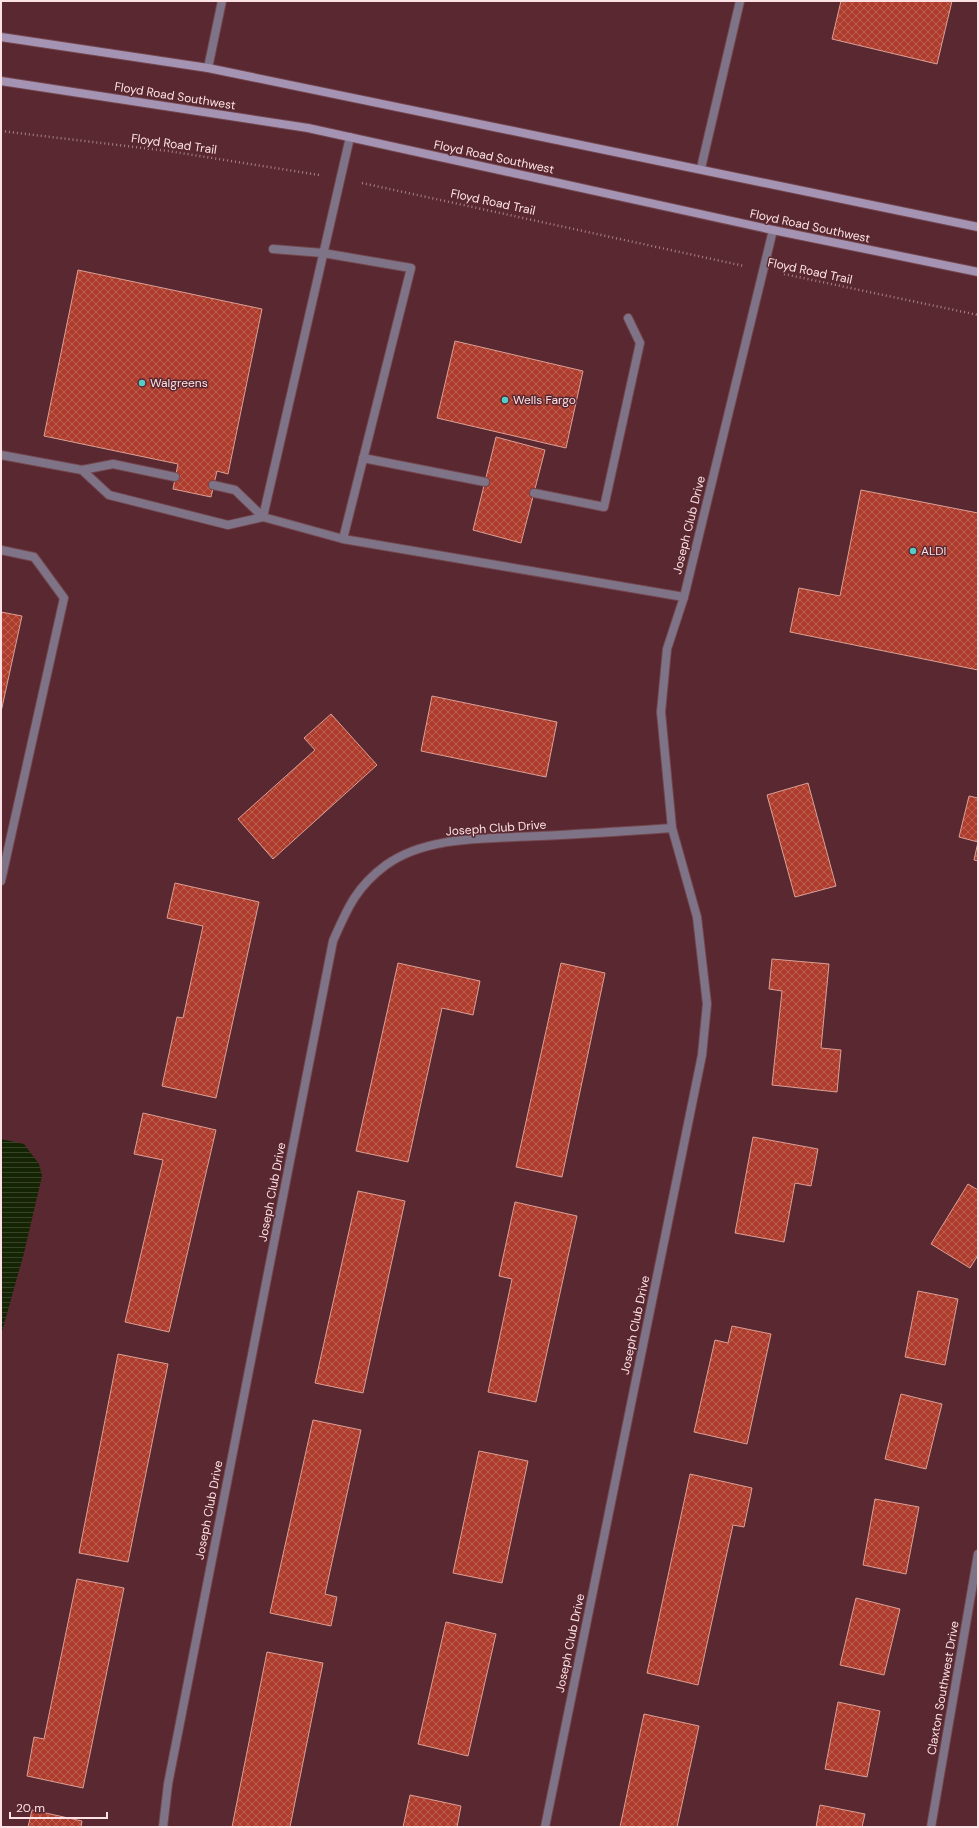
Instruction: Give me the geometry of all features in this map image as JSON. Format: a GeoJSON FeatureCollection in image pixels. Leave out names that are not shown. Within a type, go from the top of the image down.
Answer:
{"type":"FeatureCollection","features":[{"type":"Feature","properties":{"kind":"main road"},"geometry":{"type":"LineString","coordinates":[[1,37],[208,68],[700,168],[978,227]]}},
{"type":"Feature","properties":{"kind":"main road","name":"Floyd Road Southwest"},"geometry":{"type":"LineString","coordinates":[[1,81],[308,128],[773,230],[978,272]]}},
{"type":"Feature","properties":{"kind":"street"},"geometry":{"type":"LineString","coordinates":[[208,68],[222,1]]}},
{"type":"Feature","properties":{"kind":"street"},"geometry":{"type":"LineString","coordinates":[[700,168],[740,1]]}},
{"type":"Feature","properties":{"kind":"street"},"geometry":{"type":"LineString","coordinates":[[263,517],[350,137]]}},
{"type":"Feature","properties":{"kind":"street","name":"Joseph Club Drive"},"geometry":{"type":"LineString","coordinates":[[545,1827],[702,1055],[707,1004],[697,917],[672,828],[661,712],[667,649],[684,597],[773,230]]}},
{"type":"Feature","properties":{"kind":"street"},"geometry":{"type":"LineString","coordinates":[[273,249],[323,253],[410,268],[343,539]]}},
{"type":"Feature","properties":{"kind":"street"},"geometry":{"type":"LineString","coordinates":[[534,492],[604,507],[640,343],[628,318]]}},
{"type":"Feature","properties":{"kind":"street"},"geometry":{"type":"LineString","coordinates":[[1,454],[82,470],[113,464],[176,477]]}},
{"type":"Feature","properties":{"kind":"street"},"geometry":{"type":"LineString","coordinates":[[363,458],[485,482]]}},
{"type":"Feature","properties":{"kind":"street"},"geometry":{"type":"LineString","coordinates":[[82,470],[109,495],[228,525],[263,517],[343,539],[684,597]]}},
{"type":"Feature","properties":{"kind":"street"},"geometry":{"type":"LineString","coordinates":[[213,485],[235,490],[263,517]]}},
{"type":"Feature","properties":{"kind":"street"},"geometry":{"type":"LineString","coordinates":[[1,550],[34,557],[64,598],[1,881]]}},
{"type":"Feature","properties":{"kind":"street","name":"Joseph Club Drive"},"geometry":{"type":"LineString","coordinates":[[163,1827],[168,1784],[332,949],[348,905],[363,885],[386,865],[408,852],[447,842],[672,828]]}},
{"type":"Feature","properties":{"kind":"street","name":"Claxton Southwest Drive"},"geometry":{"type":"LineString","coordinates":[[931,1827],[978,1554]]}},
{"type":"Feature","properties":{"kind":"path","name":"Floyd Road Trail"},"geometry":{"type":"LineString","coordinates":[[1,131],[168,151],[340,178],[978,315]]}},
{"type":"Feature","properties":{"kind":"shaded area"},"geometry":{"type":"Polygon","coordinates":[[[1,1139],[24,1144],[39,1164],[42,1176],[24,1253],[1,1335],[1,1139]]]}},
{"type":"Feature","properties":{"kind":"building"},"geometry":{"type":"Polygon","coordinates":[[[841,1],[952,1],[937,64],[832,39],[841,1]]]}},
{"type":"Feature","properties":{"kind":"building"},"geometry":{"type":"Polygon","coordinates":[[[78,270],[262,309],[228,474],[217,471],[211,497],[173,489],[178,464],[44,436],[78,270]]]}},
{"type":"Feature","properties":{"kind":"building"},"geometry":{"type":"Polygon","coordinates":[[[455,341],[583,371],[566,448],[437,418],[455,341]]]}},
{"type":"Feature","properties":{"kind":"building"},"geometry":{"type":"Polygon","coordinates":[[[496,437],[545,450],[521,543],[473,530],[496,437]]]}},
{"type":"Feature","properties":{"kind":"building","name":"ALDI"},"geometry":{"type":"Polygon","coordinates":[[[861,490],[978,513],[978,670],[790,632],[799,588],[840,596],[861,490]]]}},
{"type":"Feature","properties":{"kind":"building"},"geometry":{"type":"Polygon","coordinates":[[[1,612],[22,616],[1,712],[1,612]]]}},
{"type":"Feature","properties":{"kind":"building"},"geometry":{"type":"Polygon","coordinates":[[[432,696],[557,722],[546,777],[421,751],[432,696]]]}},
{"type":"Feature","properties":{"kind":"building"},"geometry":{"type":"Polygon","coordinates":[[[331,714],[377,765],[273,859],[238,819],[315,750],[304,738],[331,714]]]}},
{"type":"Feature","properties":{"kind":"building"},"geometry":{"type":"Polygon","coordinates":[[[808,783],[836,886],[795,897],[767,795],[808,783]]]}},
{"type":"Feature","properties":{"kind":"building"},"geometry":{"type":"Polygon","coordinates":[[[969,796],[978,798],[978,842],[959,837],[969,796]]]}},
{"type":"Feature","properties":{"kind":"building"},"geometry":{"type":"Polygon","coordinates":[[[978,842],[978,861],[974,860],[978,842]]]}},
{"type":"Feature","properties":{"kind":"building"},"geometry":{"type":"Polygon","coordinates":[[[175,883],[259,902],[216,1098],[162,1086],[177,1017],[183,1018],[203,926],[167,918],[175,883]]]}},
{"type":"Feature","properties":{"kind":"building"},"geometry":{"type":"Polygon","coordinates":[[[772,959],[829,964],[821,1048],[841,1050],[837,1092],[772,1085],[782,991],[769,989],[772,959]]]}},
{"type":"Feature","properties":{"kind":"building"},"geometry":{"type":"Polygon","coordinates":[[[398,963],[480,981],[473,1015],[442,1008],[408,1162],[356,1151],[398,963]]]}},
{"type":"Feature","properties":{"kind":"building"},"geometry":{"type":"Polygon","coordinates":[[[561,963],[605,973],[562,1177],[516,1167],[561,963]]]}},
{"type":"Feature","properties":{"kind":"building"},"geometry":{"type":"Polygon","coordinates":[[[143,1113],[216,1130],[169,1332],[125,1322],[163,1160],[134,1154],[143,1113]]]}},
{"type":"Feature","properties":{"kind":"building"},"geometry":{"type":"Polygon","coordinates":[[[753,1137],[818,1149],[811,1186],[795,1183],[784,1242],[735,1233],[753,1137]]]}},
{"type":"Feature","properties":{"kind":"building"},"geometry":{"type":"Polygon","coordinates":[[[968,1184],[978,1190],[978,1255],[970,1268],[931,1244],[968,1184]]]}},
{"type":"Feature","properties":{"kind":"building"},"geometry":{"type":"Polygon","coordinates":[[[358,1191],[405,1201],[363,1393],[315,1383],[358,1191]]]}},
{"type":"Feature","properties":{"kind":"building"},"geometry":{"type":"Polygon","coordinates":[[[515,1202],[577,1216],[536,1402],[488,1392],[512,1279],[499,1276],[515,1202]]]}},
{"type":"Feature","properties":{"kind":"building"},"geometry":{"type":"Polygon","coordinates":[[[918,1291],[958,1299],[945,1365],[905,1357],[918,1291]]]}},
{"type":"Feature","properties":{"kind":"building"},"geometry":{"type":"Polygon","coordinates":[[[732,1326],[771,1334],[747,1444],[694,1432],[715,1340],[728,1343],[732,1326]]]}},
{"type":"Feature","properties":{"kind":"building"},"geometry":{"type":"Polygon","coordinates":[[[118,1354],[168,1364],[128,1562],[79,1553],[118,1354]]]}},
{"type":"Feature","properties":{"kind":"building"},"geometry":{"type":"Polygon","coordinates":[[[901,1394],[942,1404],[926,1469],[885,1459],[901,1394]]]}},
{"type":"Feature","properties":{"kind":"building"},"geometry":{"type":"Polygon","coordinates":[[[313,1420],[361,1430],[325,1594],[337,1597],[331,1626],[270,1613],[313,1420]]]}},
{"type":"Feature","properties":{"kind":"building"},"geometry":{"type":"Polygon","coordinates":[[[479,1451],[528,1461],[502,1583],[453,1573],[479,1451]]]}},
{"type":"Feature","properties":{"kind":"building"},"geometry":{"type":"Polygon","coordinates":[[[690,1474],[752,1488],[744,1527],[733,1525],[698,1685],[647,1673],[690,1474]]]}},
{"type":"Feature","properties":{"kind":"building"},"geometry":{"type":"Polygon","coordinates":[[[875,1499],[919,1507],[906,1574],[863,1565],[875,1499]]]}},
{"type":"Feature","properties":{"kind":"building"},"geometry":{"type":"Polygon","coordinates":[[[77,1579],[124,1588],[83,1788],[27,1776],[34,1737],[44,1739],[77,1579]]]}},
{"type":"Feature","properties":{"kind":"building"},"geometry":{"type":"Polygon","coordinates":[[[856,1598],[900,1609],[884,1675],[840,1665],[856,1598]]]}},
{"type":"Feature","properties":{"kind":"building"},"geometry":{"type":"Polygon","coordinates":[[[446,1622],[496,1634],[468,1756],[418,1744],[446,1622]]]}},
{"type":"Feature","properties":{"kind":"building"},"geometry":{"type":"Polygon","coordinates":[[[267,1652],[323,1663],[290,1827],[232,1827],[267,1652]]]}},
{"type":"Feature","properties":{"kind":"building"},"geometry":{"type":"Polygon","coordinates":[[[838,1702],[880,1711],[867,1777],[825,1769],[838,1702]]]}},
{"type":"Feature","properties":{"kind":"building"},"geometry":{"type":"Polygon","coordinates":[[[644,1714],[699,1726],[677,1827],[620,1827],[644,1714]]]}},
{"type":"Feature","properties":{"kind":"building"},"geometry":{"type":"Polygon","coordinates":[[[410,1795],[461,1806],[457,1827],[403,1827],[410,1795]]]}},
{"type":"Feature","properties":{"kind":"building"},"geometry":{"type":"Polygon","coordinates":[[[820,1805],[865,1814],[862,1827],[816,1827],[820,1805]]]}},
{"type":"Feature","properties":{"kind":"building"},"geometry":{"type":"Polygon","coordinates":[[[32,1810],[82,1821],[81,1827],[28,1827],[32,1810]]]}},
{"type":"Feature","properties":{"kind":"place","name":"Walgreens"},"geometry":{"type":"Point","coordinates":[142,383]}},
{"type":"Feature","properties":{"kind":"place","name":"Wells Fargo"},"geometry":{"type":"Point","coordinates":[505,400]}},
{"type":"Feature","properties":{"kind":"place","name":"ALDI"},"geometry":{"type":"Point","coordinates":[913,551]}}]}
